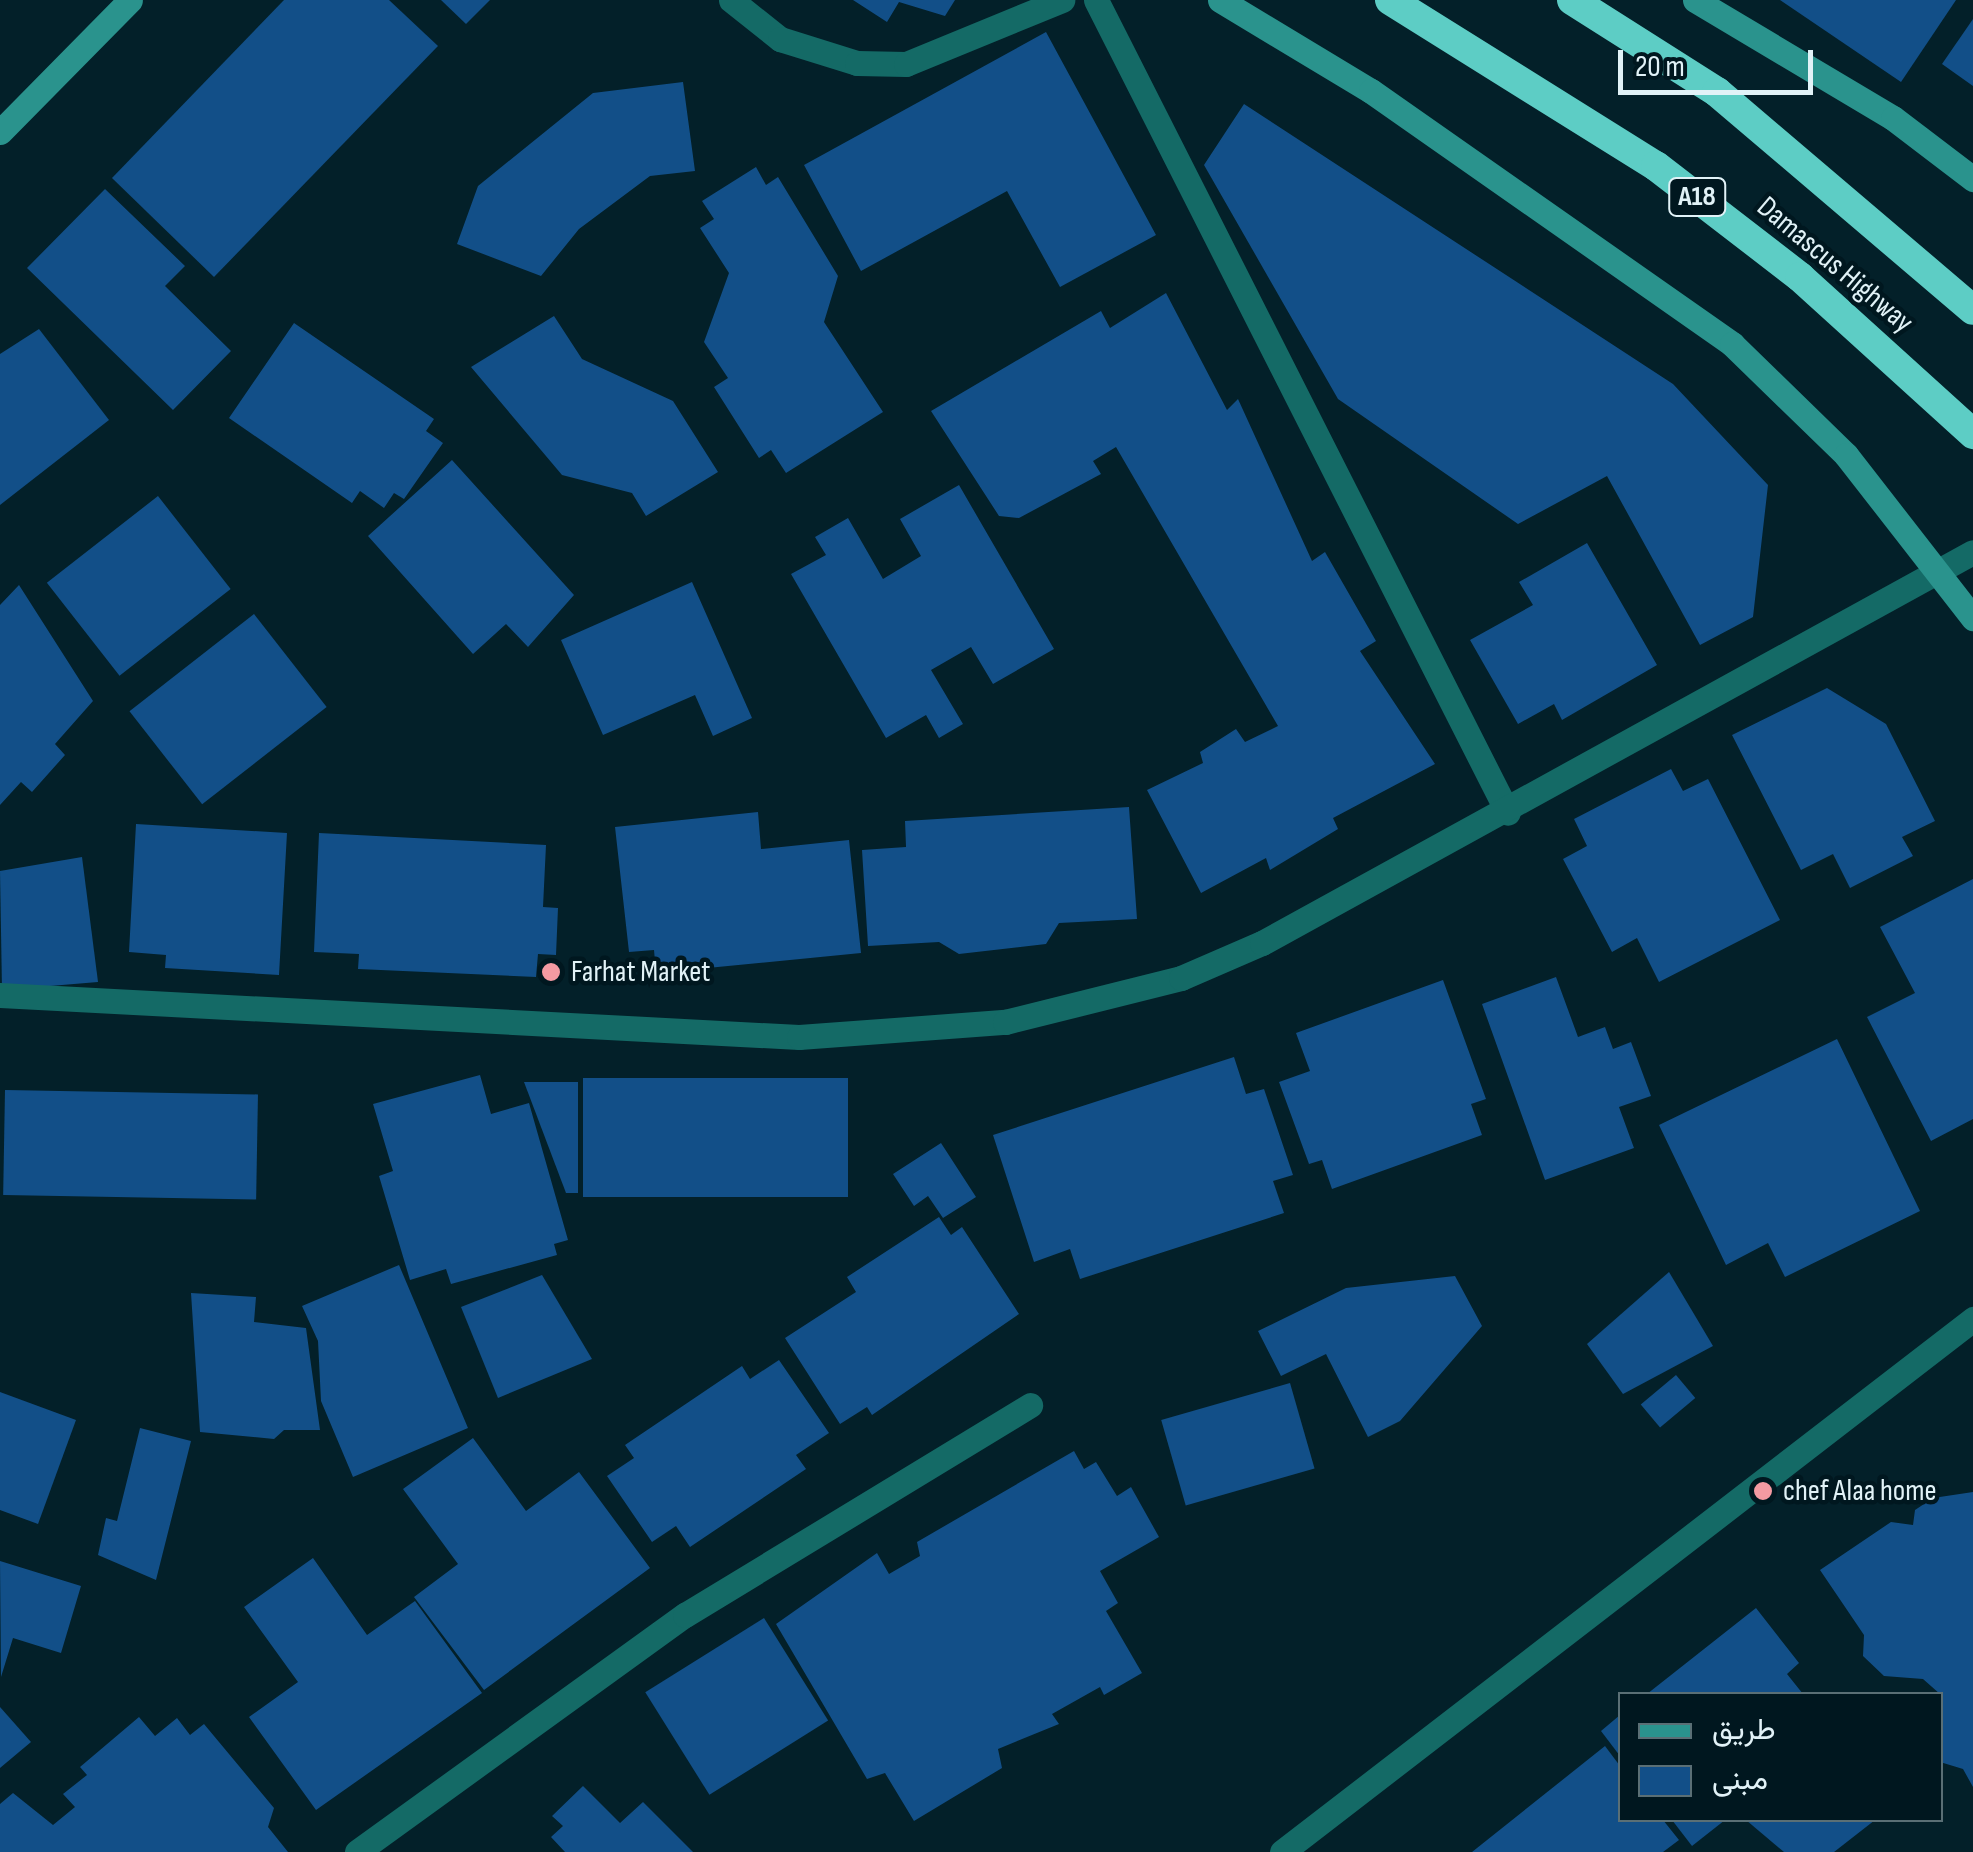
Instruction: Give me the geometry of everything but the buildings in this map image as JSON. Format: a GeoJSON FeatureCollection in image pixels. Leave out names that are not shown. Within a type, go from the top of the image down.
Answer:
{"type":"FeatureCollection","features":[{"type":"Feature","properties":{"kind":"highway","name":"Damascus Highway"},"geometry":{"type":"LineString","coordinates":[[1390,0],[1656,166],[1800,277],[1973,434]]}},
{"type":"Feature","properties":{"kind":"highway","name":"Damascus Highway"},"geometry":{"type":"LineString","coordinates":[[1572,0],[1717,92],[1973,310]]}},
{"type":"Feature","properties":{"kind":"street"},"geometry":{"type":"LineString","coordinates":[[0,132],[130,0]]}},
{"type":"Feature","properties":{"kind":"street"},"geometry":{"type":"LineString","coordinates":[[731,0],[809,50],[906,64],[1062,0]]}},
{"type":"Feature","properties":{"kind":"street"},"geometry":{"type":"LineString","coordinates":[[1096,0],[1508,813]]}},
{"type":"Feature","properties":{"kind":"street"},"geometry":{"type":"LineString","coordinates":[[1220,0],[1388,102],[1732,344],[1846,455],[1943,572],[1973,618]]}},
{"type":"Feature","properties":{"kind":"street"},"geometry":{"type":"LineString","coordinates":[[1695,0],[1893,118],[1973,179]]}},
{"type":"Feature","properties":{"kind":"street"},"geometry":{"type":"LineString","coordinates":[[0,994],[799,1038],[1004,1022],[1181,978],[1508,813],[1973,552]]}},
{"type":"Feature","properties":{"kind":"street"},"geometry":{"type":"LineString","coordinates":[[1282,1852],[1973,1319]]}},
{"type":"Feature","properties":{"kind":"street"},"geometry":{"type":"LineString","coordinates":[[357,1852],[685,1614],[1030,1405]]}},
{"type":"Feature","properties":{"kind":"place","name":"Farhat Market"},"geometry":{"type":"Point","coordinates":[551,972]}},
{"type":"Feature","properties":{"kind":"place","name":"chef Alaa home"},"geometry":{"type":"Point","coordinates":[1763,1491]}}]}
